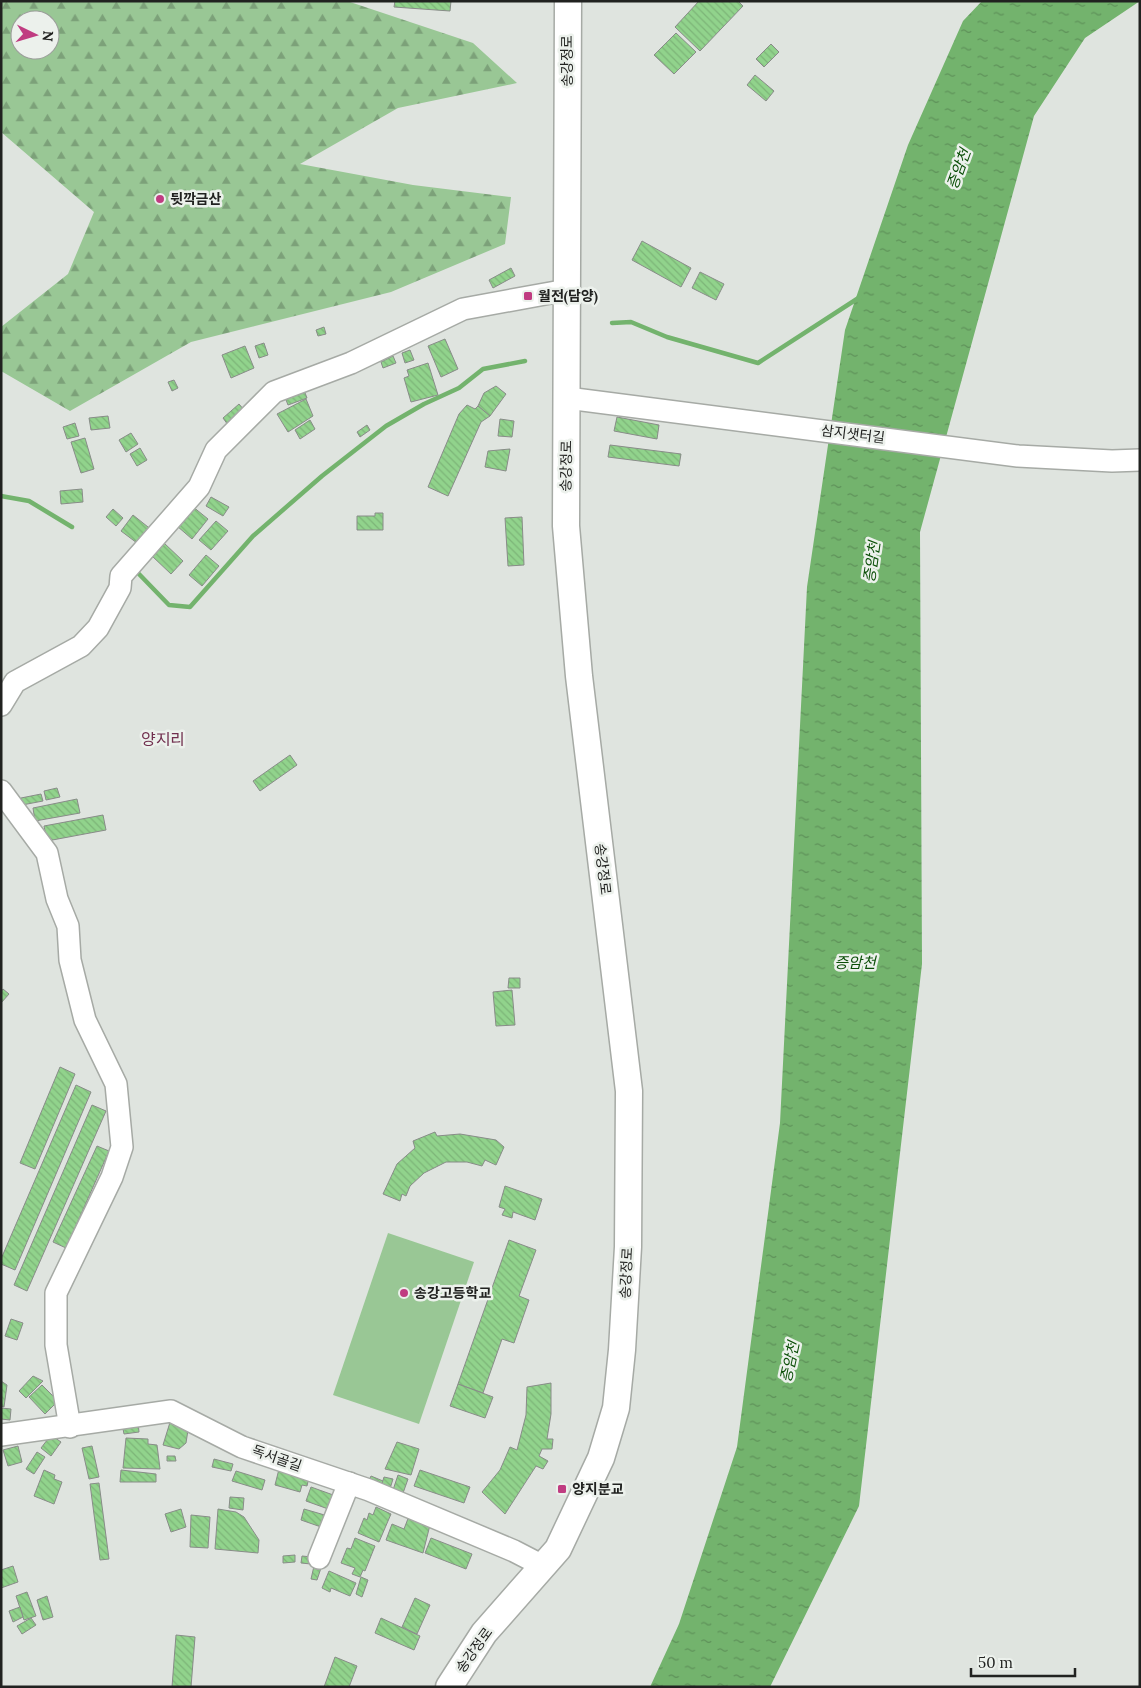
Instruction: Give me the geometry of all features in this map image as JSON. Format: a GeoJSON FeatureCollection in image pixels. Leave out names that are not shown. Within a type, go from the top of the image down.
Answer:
{"type":"FeatureCollection","features":[{"type":"Feature","properties":{"kind":"main road","name":"송강정로"},"geometry":{"type":"LineString","coordinates":[[449,1687],[484,1633],[558,1549],[601,1458],[616,1408],[622,1350],[628,1237],[629,1091],[572,612],[566,526],[568,1]]}},
{"type":"Feature","properties":{"kind":"street"},"geometry":{"type":"LineString","coordinates":[[3,700],[15,682],[81,646],[98,628],[120,588],[121,576],[199,487],[216,450],[274,392],[352,363],[463,309],[567,290]]}},
{"type":"Feature","properties":{"kind":"street","name":"삼지샛터길"},"geometry":{"type":"LineString","coordinates":[[567,398],[1018,456],[1140,460]]}},
{"type":"Feature","properties":{"kind":"street"},"geometry":{"type":"LineString","coordinates":[[1,791],[47,853],[58,899],[68,926],[70,960],[85,1020],[116,1084],[122,1147],[112,1177],[56,1293],[56,1345],[70,1426]]}},
{"type":"Feature","properties":{"kind":"street","name":"독서골길"},"geometry":{"type":"LineString","coordinates":[[1,1435],[171,1412],[242,1446],[348,1483],[514,1551],[543,1566]]}},
{"type":"Feature","properties":{"kind":"street"},"geometry":{"type":"LineString","coordinates":[[319,1558],[348,1483]]}},
{"type":"Feature","properties":{"kind":"green space"},"geometry":{"type":"Polygon","coordinates":[[[1,1],[347,1],[473,43],[517,83],[398,108],[300,164],[413,185],[511,197],[505,244],[391,292],[191,342],[70,411],[1,371],[1,327],[68,274],[94,212],[1,132],[1,1]]]}},
{"type":"Feature","properties":{"kind":"green space"},"geometry":{"type":"Polygon","coordinates":[[[388,1233],[474,1262],[419,1424],[333,1395],[388,1233]]]}},
{"type":"Feature","properties":{"kind":"water","name":"증암천"},"geometry":{"type":"Polygon","coordinates":[[[982,1],[1140,1],[1085,38],[1034,116],[920,532],[922,964],[859,1506],[770,1687],[650,1687],[679,1624],[737,1447],[780,1123],[807,587],[845,330],[908,145],[963,21],[982,1]]]}},
{"type":"Feature","properties":{"kind":"building"},"geometry":{"type":"Polygon","coordinates":[[[395,1],[451,1],[450,11],[394,7],[395,1]]]}},
{"type":"Feature","properties":{"kind":"building"},"geometry":{"type":"Polygon","coordinates":[[[699,1],[738,1],[743,6],[700,51],[675,27],[699,1]]]}},
{"type":"Feature","properties":{"kind":"building"},"geometry":{"type":"Polygon","coordinates":[[[676,33],[696,52],[674,74],[654,55],[676,33]]]}},
{"type":"Feature","properties":{"kind":"building"},"geometry":{"type":"Polygon","coordinates":[[[771,44],[779,52],[764,67],[756,59],[771,44]]]}},
{"type":"Feature","properties":{"kind":"building"},"geometry":{"type":"Polygon","coordinates":[[[755,75],[774,91],[766,101],[747,85],[755,75]]]}},
{"type":"Feature","properties":{"kind":"building"},"geometry":{"type":"Polygon","coordinates":[[[642,241],[691,268],[681,287],[632,260],[642,241]]]}},
{"type":"Feature","properties":{"kind":"building"},"geometry":{"type":"Polygon","coordinates":[[[511,268],[515,276],[493,288],[489,280],[511,268]]]}},
{"type":"Feature","properties":{"kind":"building"},"geometry":{"type":"Polygon","coordinates":[[[700,272],[724,284],[716,300],[692,288],[700,272]]]}},
{"type":"Feature","properties":{"kind":"building"},"geometry":{"type":"Polygon","coordinates":[[[324,327],[326,334],[318,336],[316,330],[324,327]]]}},
{"type":"Feature","properties":{"kind":"building"},"geometry":{"type":"Polygon","coordinates":[[[445,339],[458,369],[441,377],[428,346],[445,339]]]}},
{"type":"Feature","properties":{"kind":"building"},"geometry":{"type":"Polygon","coordinates":[[[264,343],[268,355],[259,358],[255,346],[264,343]]]}},
{"type":"Feature","properties":{"kind":"building"},"geometry":{"type":"Polygon","coordinates":[[[245,346],[254,368],[231,378],[222,355],[245,346]]]}},
{"type":"Feature","properties":{"kind":"building"},"geometry":{"type":"Polygon","coordinates":[[[410,350],[414,360],[405,363],[402,353],[410,350]]]}},
{"type":"Feature","properties":{"kind":"building"},"geometry":{"type":"Polygon","coordinates":[[[393,356],[396,363],[383,368],[381,362],[393,356]]]}},
{"type":"Feature","properties":{"kind":"building"},"geometry":{"type":"Polygon","coordinates":[[[428,363],[438,395],[411,402],[404,378],[409,376],[407,370],[428,363]]]}},
{"type":"Feature","properties":{"kind":"building"},"geometry":{"type":"Polygon","coordinates":[[[174,380],[178,388],[172,391],[168,382],[174,380]]]}},
{"type":"Feature","properties":{"kind":"building"},"geometry":{"type":"Polygon","coordinates":[[[302,385],[307,398],[288,405],[283,392],[302,385]]]}},
{"type":"Feature","properties":{"kind":"building"},"geometry":{"type":"Polygon","coordinates":[[[496,386],[506,394],[490,416],[478,406],[484,393],[496,386]]]}},
{"type":"Feature","properties":{"kind":"building"},"geometry":{"type":"Polygon","coordinates":[[[306,399],[313,416],[288,432],[277,414],[306,399]]]}},
{"type":"Feature","properties":{"kind":"building"},"geometry":{"type":"Polygon","coordinates":[[[239,404],[245,411],[228,425],[223,418],[239,404]]]}},
{"type":"Feature","properties":{"kind":"building"},"geometry":{"type":"Polygon","coordinates":[[[467,405],[475,409],[478,406],[490,416],[481,422],[448,496],[428,487],[459,414],[467,405]]]}},
{"type":"Feature","properties":{"kind":"building"},"geometry":{"type":"Polygon","coordinates":[[[108,416],[110,428],[91,430],[89,418],[108,416]]]}},
{"type":"Feature","properties":{"kind":"building"},"geometry":{"type":"Polygon","coordinates":[[[617,417],[659,425],[657,439],[614,431],[617,417]]]}},
{"type":"Feature","properties":{"kind":"building"},"geometry":{"type":"Polygon","coordinates":[[[500,419],[514,421],[512,437],[498,436],[500,419]]]}},
{"type":"Feature","properties":{"kind":"building"},"geometry":{"type":"Polygon","coordinates":[[[310,420],[315,429],[300,439],[295,430],[310,420]]]}},
{"type":"Feature","properties":{"kind":"building"},"geometry":{"type":"Polygon","coordinates":[[[75,423],[79,436],[67,439],[63,427],[75,423]]]}},
{"type":"Feature","properties":{"kind":"building"},"geometry":{"type":"Polygon","coordinates":[[[367,425],[370,430],[360,437],[357,432],[367,425]]]}},
{"type":"Feature","properties":{"kind":"building"},"geometry":{"type":"Polygon","coordinates":[[[131,433],[138,444],[126,452],[119,440],[131,433]]]}},
{"type":"Feature","properties":{"kind":"building"},"geometry":{"type":"Polygon","coordinates":[[[85,438],[94,469],[81,473],[71,442],[85,438]]]}},
{"type":"Feature","properties":{"kind":"building"},"geometry":{"type":"Polygon","coordinates":[[[610,445],[681,454],[679,466],[608,457],[610,445]]]}},
{"type":"Feature","properties":{"kind":"building"},"geometry":{"type":"Polygon","coordinates":[[[140,448],[147,460],[137,466],[130,454],[140,448]]]}},
{"type":"Feature","properties":{"kind":"building"},"geometry":{"type":"Polygon","coordinates":[[[510,449],[506,471],[485,467],[488,451],[510,449]]]}},
{"type":"Feature","properties":{"kind":"building"},"geometry":{"type":"Polygon","coordinates":[[[82,489],[83,502],[61,504],[60,491],[82,489]]]}},
{"type":"Feature","properties":{"kind":"building"},"geometry":{"type":"Polygon","coordinates":[[[211,497],[229,507],[223,516],[206,506],[211,497]]]}},
{"type":"Feature","properties":{"kind":"building"},"geometry":{"type":"Polygon","coordinates":[[[192,506],[208,519],[192,539],[177,526],[192,506]]]}},
{"type":"Feature","properties":{"kind":"building"},"geometry":{"type":"Polygon","coordinates":[[[113,509],[123,518],[116,526],[106,517],[113,509]]]}},
{"type":"Feature","properties":{"kind":"building"},"geometry":{"type":"Polygon","coordinates":[[[375,513],[383,513],[383,530],[357,530],[357,516],[375,516],[375,513]]]}},
{"type":"Feature","properties":{"kind":"building"},"geometry":{"type":"Polygon","coordinates":[[[133,515],[153,531],[141,546],[121,531],[133,515]]]}},
{"type":"Feature","properties":{"kind":"building"},"geometry":{"type":"Polygon","coordinates":[[[522,517],[524,565],[508,566],[505,518],[522,517]]]}},
{"type":"Feature","properties":{"kind":"building"},"geometry":{"type":"Polygon","coordinates":[[[216,521],[228,531],[211,550],[199,540],[216,521]]]}},
{"type":"Feature","properties":{"kind":"building"},"geometry":{"type":"Polygon","coordinates":[[[164,543],[183,561],[171,574],[152,556],[164,543]]]}},
{"type":"Feature","properties":{"kind":"building"},"geometry":{"type":"Polygon","coordinates":[[[206,555],[219,566],[202,586],[189,575],[206,555]]]}},
{"type":"Feature","properties":{"kind":"building"},"geometry":{"type":"Polygon","coordinates":[[[290,755],[297,765],[260,791],[253,781],[290,755]]]}},
{"type":"Feature","properties":{"kind":"building"},"geometry":{"type":"Polygon","coordinates":[[[57,788],[60,797],[46,800],[44,791],[57,788]]]}},
{"type":"Feature","properties":{"kind":"building"},"geometry":{"type":"Polygon","coordinates":[[[41,794],[43,801],[22,805],[21,798],[41,794]]]}},
{"type":"Feature","properties":{"kind":"building"},"geometry":{"type":"Polygon","coordinates":[[[77,799],[80,813],[35,821],[33,808],[77,799]]]}},
{"type":"Feature","properties":{"kind":"building"},"geometry":{"type":"Polygon","coordinates":[[[103,815],[106,830],[47,841],[44,826],[103,815]]]}},
{"type":"Feature","properties":{"kind":"building"},"geometry":{"type":"Polygon","coordinates":[[[509,978],[520,978],[520,988],[508,988],[509,978]]]}},
{"type":"Feature","properties":{"kind":"building"},"geometry":{"type":"Polygon","coordinates":[[[3,989],[9,994],[1,1003],[1,992],[3,989]]]}},
{"type":"Feature","properties":{"kind":"building"},"geometry":{"type":"Polygon","coordinates":[[[512,990],[515,1025],[496,1026],[493,992],[512,990]]]}},
{"type":"Feature","properties":{"kind":"building"},"geometry":{"type":"Polygon","coordinates":[[[60,1067],[75,1074],[35,1169],[20,1163],[60,1067]]]}},
{"type":"Feature","properties":{"kind":"building"},"geometry":{"type":"Polygon","coordinates":[[[76,1085],[91,1092],[15,1270],[1,1264],[1,1259],[76,1085]]]}},
{"type":"Feature","properties":{"kind":"building"},"geometry":{"type":"Polygon","coordinates":[[[92,1105],[106,1111],[27,1291],[14,1285],[92,1105]]]}},
{"type":"Feature","properties":{"kind":"building"},"geometry":{"type":"Polygon","coordinates":[[[435,1132],[437,1136],[460,1134],[496,1140],[504,1147],[496,1165],[485,1160],[482,1166],[467,1162],[446,1162],[424,1173],[410,1186],[406,1196],[402,1194],[400,1201],[383,1194],[397,1164],[415,1148],[413,1141],[435,1132]]]}},
{"type":"Feature","properties":{"kind":"building"},"geometry":{"type":"Polygon","coordinates":[[[97,1146],[109,1151],[66,1248],[53,1242],[97,1146]]]}},
{"type":"Feature","properties":{"kind":"building"},"geometry":{"type":"Polygon","coordinates":[[[505,1186],[542,1199],[535,1220],[513,1212],[512,1218],[502,1215],[505,1209],[499,1207],[505,1186]]]}},
{"type":"Feature","properties":{"kind":"building","name":"송강고등학교"},"geometry":{"type":"Polygon","coordinates":[[[509,1240],[536,1250],[519,1296],[529,1300],[514,1343],[502,1339],[483,1393],[458,1384],[509,1240]]]}},
{"type":"Feature","properties":{"kind":"building"},"geometry":{"type":"Polygon","coordinates":[[[11,1319],[23,1323],[17,1340],[5,1336],[11,1319]]]}},
{"type":"Feature","properties":{"kind":"building"},"geometry":{"type":"Polygon","coordinates":[[[33,1376],[43,1381],[26,1398],[19,1391],[33,1376]]]}},
{"type":"Feature","properties":{"kind":"building"},"geometry":{"type":"Polygon","coordinates":[[[1,1381],[7,1385],[4,1407],[1,1406],[1,1381]]]}},
{"type":"Feature","properties":{"kind":"building"},"geometry":{"type":"Polygon","coordinates":[[[551,1383],[551,1414],[547,1439],[553,1439],[552,1449],[542,1449],[539,1456],[548,1461],[543,1469],[536,1466],[505,1514],[482,1492],[500,1470],[510,1447],[517,1450],[526,1415],[527,1387],[551,1383]]]}},
{"type":"Feature","properties":{"kind":"building"},"geometry":{"type":"Polygon","coordinates":[[[458,1384],[493,1397],[485,1418],[450,1406],[458,1384]]]}},
{"type":"Feature","properties":{"kind":"building"},"geometry":{"type":"Polygon","coordinates":[[[42,1385],[58,1401],[45,1414],[29,1397],[42,1385]]]}},
{"type":"Feature","properties":{"kind":"building"},"geometry":{"type":"Polygon","coordinates":[[[1,1408],[11,1409],[10,1420],[1,1419],[1,1408]]]}},
{"type":"Feature","properties":{"kind":"building"},"geometry":{"type":"Polygon","coordinates":[[[171,1419],[188,1430],[186,1443],[179,1449],[163,1445],[171,1419]]]}},
{"type":"Feature","properties":{"kind":"building"},"geometry":{"type":"Polygon","coordinates":[[[138,1422],[139,1432],[124,1434],[122,1424],[138,1422]]]}},
{"type":"Feature","properties":{"kind":"building"},"geometry":{"type":"Polygon","coordinates":[[[51,1435],[61,1442],[51,1456],[41,1448],[51,1435]]]}},
{"type":"Feature","properties":{"kind":"building"},"geometry":{"type":"Polygon","coordinates":[[[126,1438],[148,1439],[148,1444],[157,1445],[160,1469],[123,1468],[126,1438]]]}},
{"type":"Feature","properties":{"kind":"building"},"geometry":{"type":"Polygon","coordinates":[[[397,1442],[419,1449],[411,1475],[385,1469],[397,1442]]]}},
{"type":"Feature","properties":{"kind":"building"},"geometry":{"type":"Polygon","coordinates":[[[18,1446],[22,1462],[8,1466],[3,1450],[18,1446]]]}},
{"type":"Feature","properties":{"kind":"building"},"geometry":{"type":"Polygon","coordinates":[[[92,1446],[99,1477],[89,1479],[82,1448],[92,1446]]]}},
{"type":"Feature","properties":{"kind":"building"},"geometry":{"type":"Polygon","coordinates":[[[37,1452],[45,1457],[34,1474],[26,1469],[37,1452]]]}},
{"type":"Feature","properties":{"kind":"building"},"geometry":{"type":"Polygon","coordinates":[[[167,1456],[175,1456],[176,1461],[167,1461],[167,1456]]]}},
{"type":"Feature","properties":{"kind":"building"},"geometry":{"type":"Polygon","coordinates":[[[214,1459],[233,1464],[231,1471],[212,1467],[214,1459]]]}},
{"type":"Feature","properties":{"kind":"building"},"geometry":{"type":"Polygon","coordinates":[[[280,1465],[310,1473],[307,1486],[302,1485],[300,1492],[275,1485],[280,1465]]]}},
{"type":"Feature","properties":{"kind":"building"},"geometry":{"type":"Polygon","coordinates":[[[44,1470],[55,1475],[54,1479],[62,1482],[54,1504],[34,1496],[44,1470]]]}},
{"type":"Feature","properties":{"kind":"building"},"geometry":{"type":"Polygon","coordinates":[[[121,1470],[156,1474],[156,1482],[120,1482],[121,1470]]]}},
{"type":"Feature","properties":{"kind":"building"},"geometry":{"type":"Polygon","coordinates":[[[420,1470],[470,1487],[464,1503],[414,1486],[420,1470]]]}},
{"type":"Feature","properties":{"kind":"building"},"geometry":{"type":"Polygon","coordinates":[[[236,1471],[265,1480],[262,1490],[232,1481],[236,1471]]]}},
{"type":"Feature","properties":{"kind":"building"},"geometry":{"type":"Polygon","coordinates":[[[398,1475],[408,1479],[402,1496],[392,1493],[398,1475]]]}},
{"type":"Feature","properties":{"kind":"building"},"geometry":{"type":"Polygon","coordinates":[[[371,1476],[383,1481],[381,1487],[368,1483],[371,1476]]]}},
{"type":"Feature","properties":{"kind":"building"},"geometry":{"type":"Polygon","coordinates":[[[384,1477],[393,1479],[389,1492],[381,1487],[384,1477]]]}},
{"type":"Feature","properties":{"kind":"building"},"geometry":{"type":"Polygon","coordinates":[[[99,1483],[109,1559],[100,1560],[90,1484],[99,1483]]]}},
{"type":"Feature","properties":{"kind":"building"},"geometry":{"type":"Polygon","coordinates":[[[311,1487],[336,1496],[331,1510],[306,1501],[311,1487]]]}},
{"type":"Feature","properties":{"kind":"building"},"geometry":{"type":"Polygon","coordinates":[[[230,1497],[244,1498],[243,1510],[229,1508],[230,1497]]]}},
{"type":"Feature","properties":{"kind":"building"},"geometry":{"type":"Polygon","coordinates":[[[376,1507],[391,1514],[379,1542],[358,1533],[364,1518],[367,1520],[369,1513],[373,1515],[376,1507]]]}},
{"type":"Feature","properties":{"kind":"building"},"geometry":{"type":"Polygon","coordinates":[[[181,1509],[186,1527],[171,1532],[165,1514],[181,1509]]]}},
{"type":"Feature","properties":{"kind":"building"},"geometry":{"type":"Polygon","coordinates":[[[218,1509],[236,1512],[244,1517],[259,1540],[258,1553],[215,1549],[218,1509]]]}},
{"type":"Feature","properties":{"kind":"building"},"geometry":{"type":"Polygon","coordinates":[[[304,1509],[328,1516],[324,1528],[301,1520],[304,1509]]]}},
{"type":"Feature","properties":{"kind":"building"},"geometry":{"type":"Polygon","coordinates":[[[191,1515],[210,1517],[208,1548],[190,1547],[191,1515]]]}},
{"type":"Feature","properties":{"kind":"building"},"geometry":{"type":"Polygon","coordinates":[[[409,1516],[430,1525],[423,1553],[386,1540],[392,1524],[404,1529],[409,1516]]]}},
{"type":"Feature","properties":{"kind":"building"},"geometry":{"type":"Polygon","coordinates":[[[355,1538],[375,1546],[365,1571],[363,1570],[360,1577],[352,1574],[355,1568],[341,1563],[347,1548],[351,1549],[355,1538]]]}},
{"type":"Feature","properties":{"kind":"building"},"geometry":{"type":"Polygon","coordinates":[[[431,1538],[472,1554],[466,1569],[425,1553],[431,1538]]]}},
{"type":"Feature","properties":{"kind":"building"},"geometry":{"type":"Polygon","coordinates":[[[295,1555],[295,1562],[283,1563],[283,1556],[295,1555]]]}},
{"type":"Feature","properties":{"kind":"building"},"geometry":{"type":"Polygon","coordinates":[[[302,1556],[312,1557],[311,1564],[301,1563],[302,1556]]]}},
{"type":"Feature","properties":{"kind":"building"},"geometry":{"type":"Polygon","coordinates":[[[13,1566],[18,1582],[1,1588],[1,1570],[13,1566]]]}},
{"type":"Feature","properties":{"kind":"building"},"geometry":{"type":"Polygon","coordinates":[[[314,1566],[321,1568],[317,1580],[311,1579],[314,1566]]]}},
{"type":"Feature","properties":{"kind":"building"},"geometry":{"type":"Polygon","coordinates":[[[329,1571],[356,1583],[350,1596],[331,1588],[330,1592],[322,1588],[329,1571]]]}},
{"type":"Feature","properties":{"kind":"building"},"geometry":{"type":"Polygon","coordinates":[[[361,1577],[368,1580],[362,1597],[356,1594],[361,1577]]]}},
{"type":"Feature","properties":{"kind":"building"},"geometry":{"type":"Polygon","coordinates":[[[27,1592],[36,1616],[24,1620],[16,1596],[27,1592]]]}},
{"type":"Feature","properties":{"kind":"building"},"geometry":{"type":"Polygon","coordinates":[[[47,1596],[53,1617],[43,1620],[37,1600],[47,1596]]]}},
{"type":"Feature","properties":{"kind":"building"},"geometry":{"type":"Polygon","coordinates":[[[415,1598],[430,1605],[417,1634],[402,1627],[415,1598]]]}},
{"type":"Feature","properties":{"kind":"building"},"geometry":{"type":"Polygon","coordinates":[[[20,1607],[23,1617],[13,1622],[9,1611],[20,1607]]]}},
{"type":"Feature","properties":{"kind":"building"},"geometry":{"type":"Polygon","coordinates":[[[31,1618],[36,1625],[22,1634],[17,1626],[31,1618]]]}},
{"type":"Feature","properties":{"kind":"building"},"geometry":{"type":"Polygon","coordinates":[[[381,1618],[420,1636],[414,1650],[375,1633],[381,1618]]]}},
{"type":"Feature","properties":{"kind":"building"},"geometry":{"type":"Polygon","coordinates":[[[176,1635],[195,1637],[191,1687],[172,1687],[176,1635]]]}},
{"type":"Feature","properties":{"kind":"building"},"geometry":{"type":"Polygon","coordinates":[[[335,1657],[357,1666],[349,1687],[324,1687],[335,1657]]]}},
{"type":"Feature","properties":{"kind":"waterway"},"geometry":{"type":"LineString","coordinates":[[612,323],[631,322],[667,337],[758,363],[860,297]]}},
{"type":"Feature","properties":{"kind":"waterway"},"geometry":{"type":"LineString","coordinates":[[139,574],[169,605],[190,607],[253,536],[322,476],[386,426],[424,404],[459,388],[483,369],[525,361]]}},
{"type":"Feature","properties":{"kind":"waterway"},"geometry":{"type":"LineString","coordinates":[[1,496],[29,501],[72,527]]}},
{"type":"Feature","properties":{"kind":"place","name":"뒷깍금산"},"geometry":{"type":"Point","coordinates":[160,199]}},
{"type":"Feature","properties":{"kind":"place","name":"월전(담양)"},"geometry":{"type":"Point","coordinates":[528,296]}},
{"type":"Feature","properties":{"kind":"place","name":"송강고등학교"},"geometry":{"type":"Point","coordinates":[404,1293]}},
{"type":"Feature","properties":{"kind":"place","name":"양지분교"},"geometry":{"type":"Point","coordinates":[562,1489]}},
{"type":"Feature","properties":{"kind":"district","name":"양지리"},"geometry":{"type":"Point","coordinates":[163,739]}}]}
